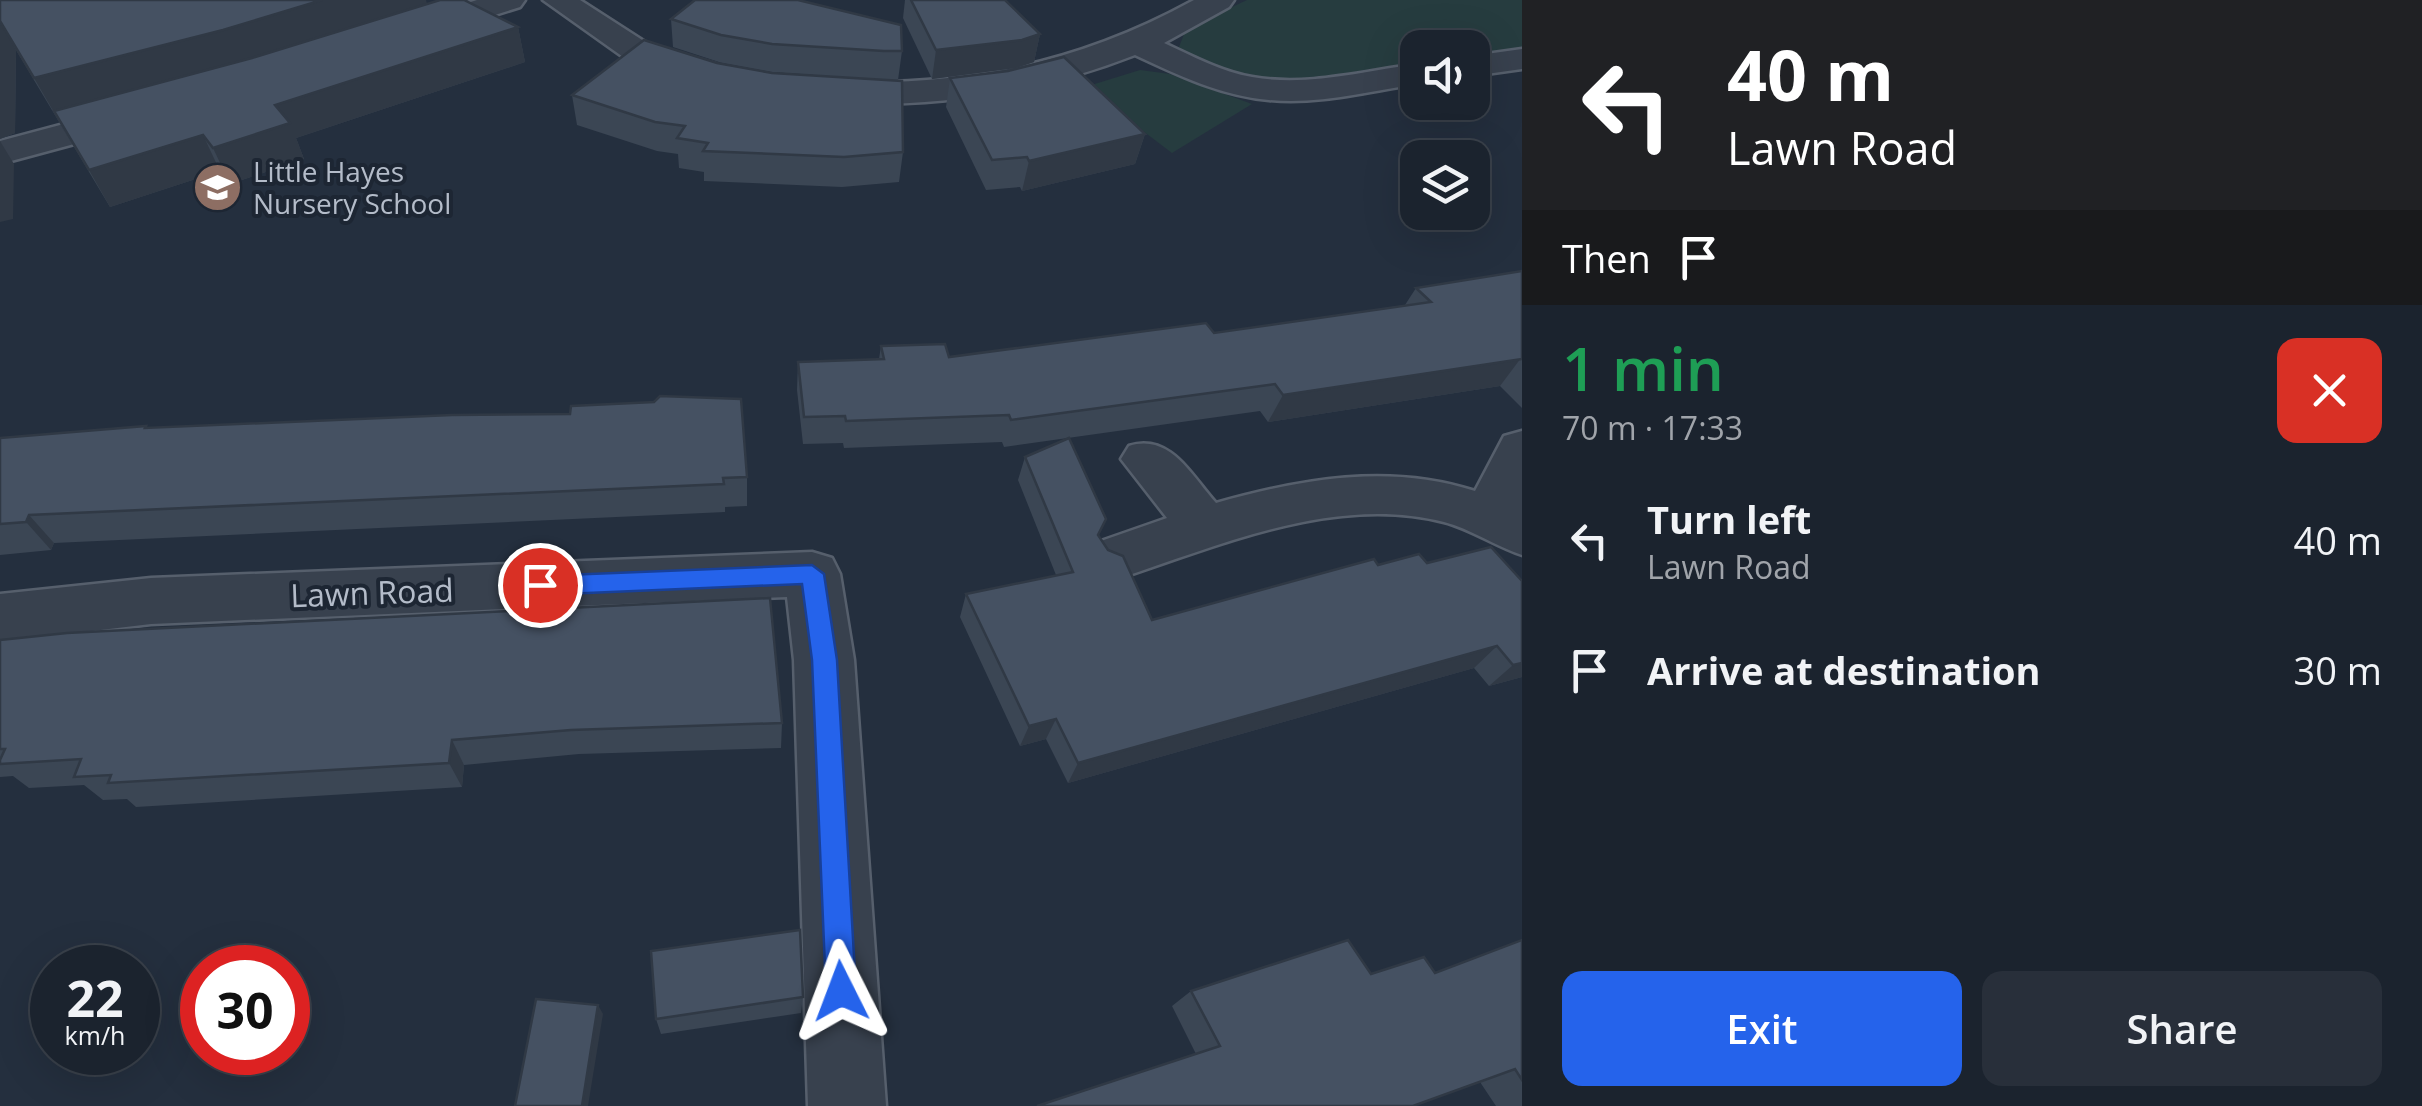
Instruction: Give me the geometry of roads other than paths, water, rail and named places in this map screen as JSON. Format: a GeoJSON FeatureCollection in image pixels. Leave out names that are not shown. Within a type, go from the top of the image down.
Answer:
{"type":"FeatureCollection","features":[{"type":"Feature","properties":{"kind":"street"},"geometry":{"type":"LineString","coordinates":[[381,41],[509,0]]}},
{"type":"Feature","properties":{"kind":"street"},"geometry":{"type":"LineString","coordinates":[[560,0],[638,52],[740,79]]}},
{"type":"Feature","properties":{"kind":"street"},"geometry":{"type":"LineString","coordinates":[[795,88],[900,94],[1019,82],[1138,43],[1218,0]]}},
{"type":"Feature","properties":{"kind":"street"},"geometry":{"type":"LineString","coordinates":[[1138,43],[1211,77],[1268,90],[1304,90],[1400,77]]}},
{"type":"Feature","properties":{"kind":"street"},"geometry":{"type":"LineString","coordinates":[[1490,63],[1522,59]]}},
{"type":"Feature","properties":{"kind":"street"},"geometry":{"type":"LineString","coordinates":[[0,152],[176,104]]}},
{"type":"Feature","properties":{"kind":"street"},"geometry":{"type":"LineString","coordinates":[[1120,556],[1203,525],[1344,498],[1409,495],[1451,503],[1505,526],[1522,449]]}},
{"type":"Feature","properties":{"kind":"street"},"geometry":{"type":"LineString","coordinates":[[1146,459],[1203,525]]}},
{"type":"Feature","properties":{"kind":"street","name":"Lawn Road"},"geometry":{"type":"LineString","coordinates":[[0,618],[151,600],[812,574],[824,660],[847,1106]]}},
{"type":"Feature","properties":{"kind":"place","name":"Little Hayes Nursery School"},"geometry":{"type":"Point","coordinates":[218,187]}}]}
